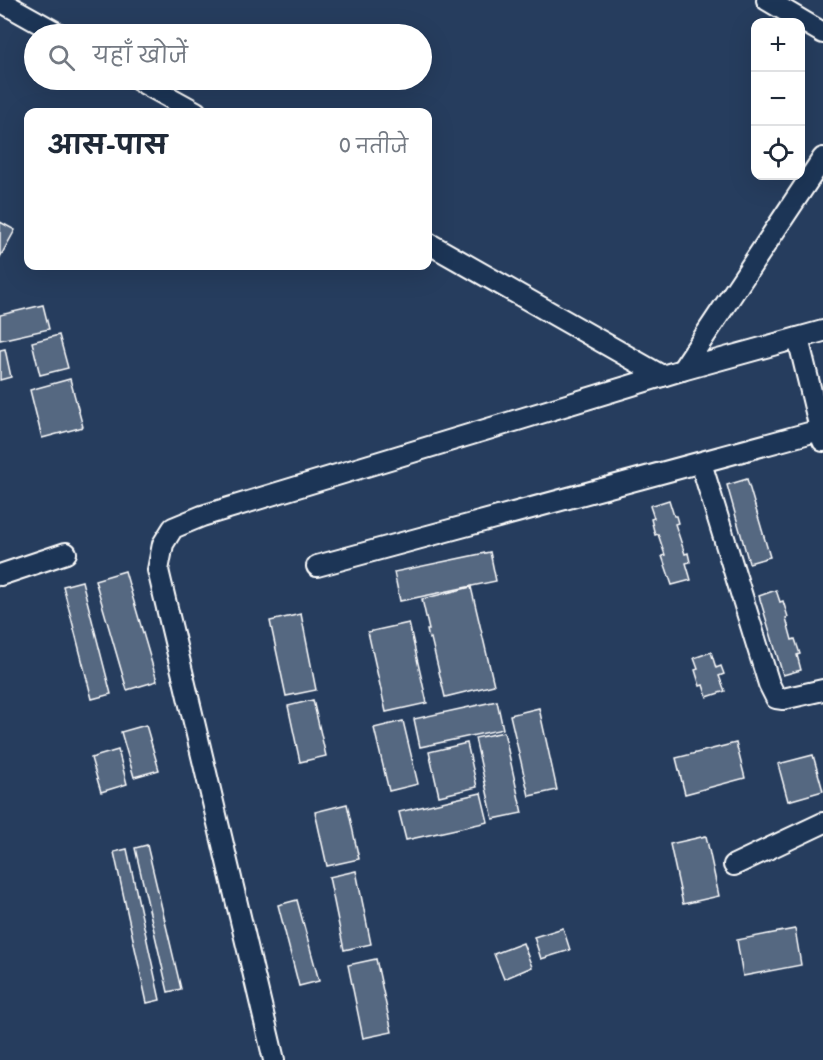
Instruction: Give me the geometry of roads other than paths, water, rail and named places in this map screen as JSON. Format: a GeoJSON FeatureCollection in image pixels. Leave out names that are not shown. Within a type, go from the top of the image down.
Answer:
{"type":"FeatureCollection","features":[{"type":"Feature","properties":{"kind":"street"},"geometry":{"type":"LineString","coordinates":[[767,0],[823,33]]}},
{"type":"Feature","properties":{"kind":"street"},"geometry":{"type":"LineString","coordinates":[[0,1],[41,24]]}},
{"type":"Feature","properties":{"kind":"street"},"geometry":{"type":"LineString","coordinates":[[156,90],[189,108]]}},
{"type":"Feature","properties":{"kind":"street"},"geometry":{"type":"LineString","coordinates":[[682,370],[823,158]]}},
{"type":"Feature","properties":{"kind":"street"},"geometry":{"type":"LineString","coordinates":[[432,245],[662,376]]}},
{"type":"Feature","properties":{"kind":"street"},"geometry":{"type":"LineString","coordinates":[[274,1060],[158,570],[163,544],[174,528],[202,516],[662,376],[823,331]]}},
{"type":"Feature","properties":{"kind":"street"},"geometry":{"type":"LineString","coordinates":[[317,566],[701,463],[821,436],[798,338]]}},
{"type":"Feature","properties":{"kind":"street"},"geometry":{"type":"LineString","coordinates":[[701,463],[769,684],[776,698],[783,699],[823,690]]}},
{"type":"Feature","properties":{"kind":"street"},"geometry":{"type":"LineString","coordinates":[[0,575],[66,553]]}},
{"type":"Feature","properties":{"kind":"street"},"geometry":{"type":"LineString","coordinates":[[734,865],[823,823]]}}]}
